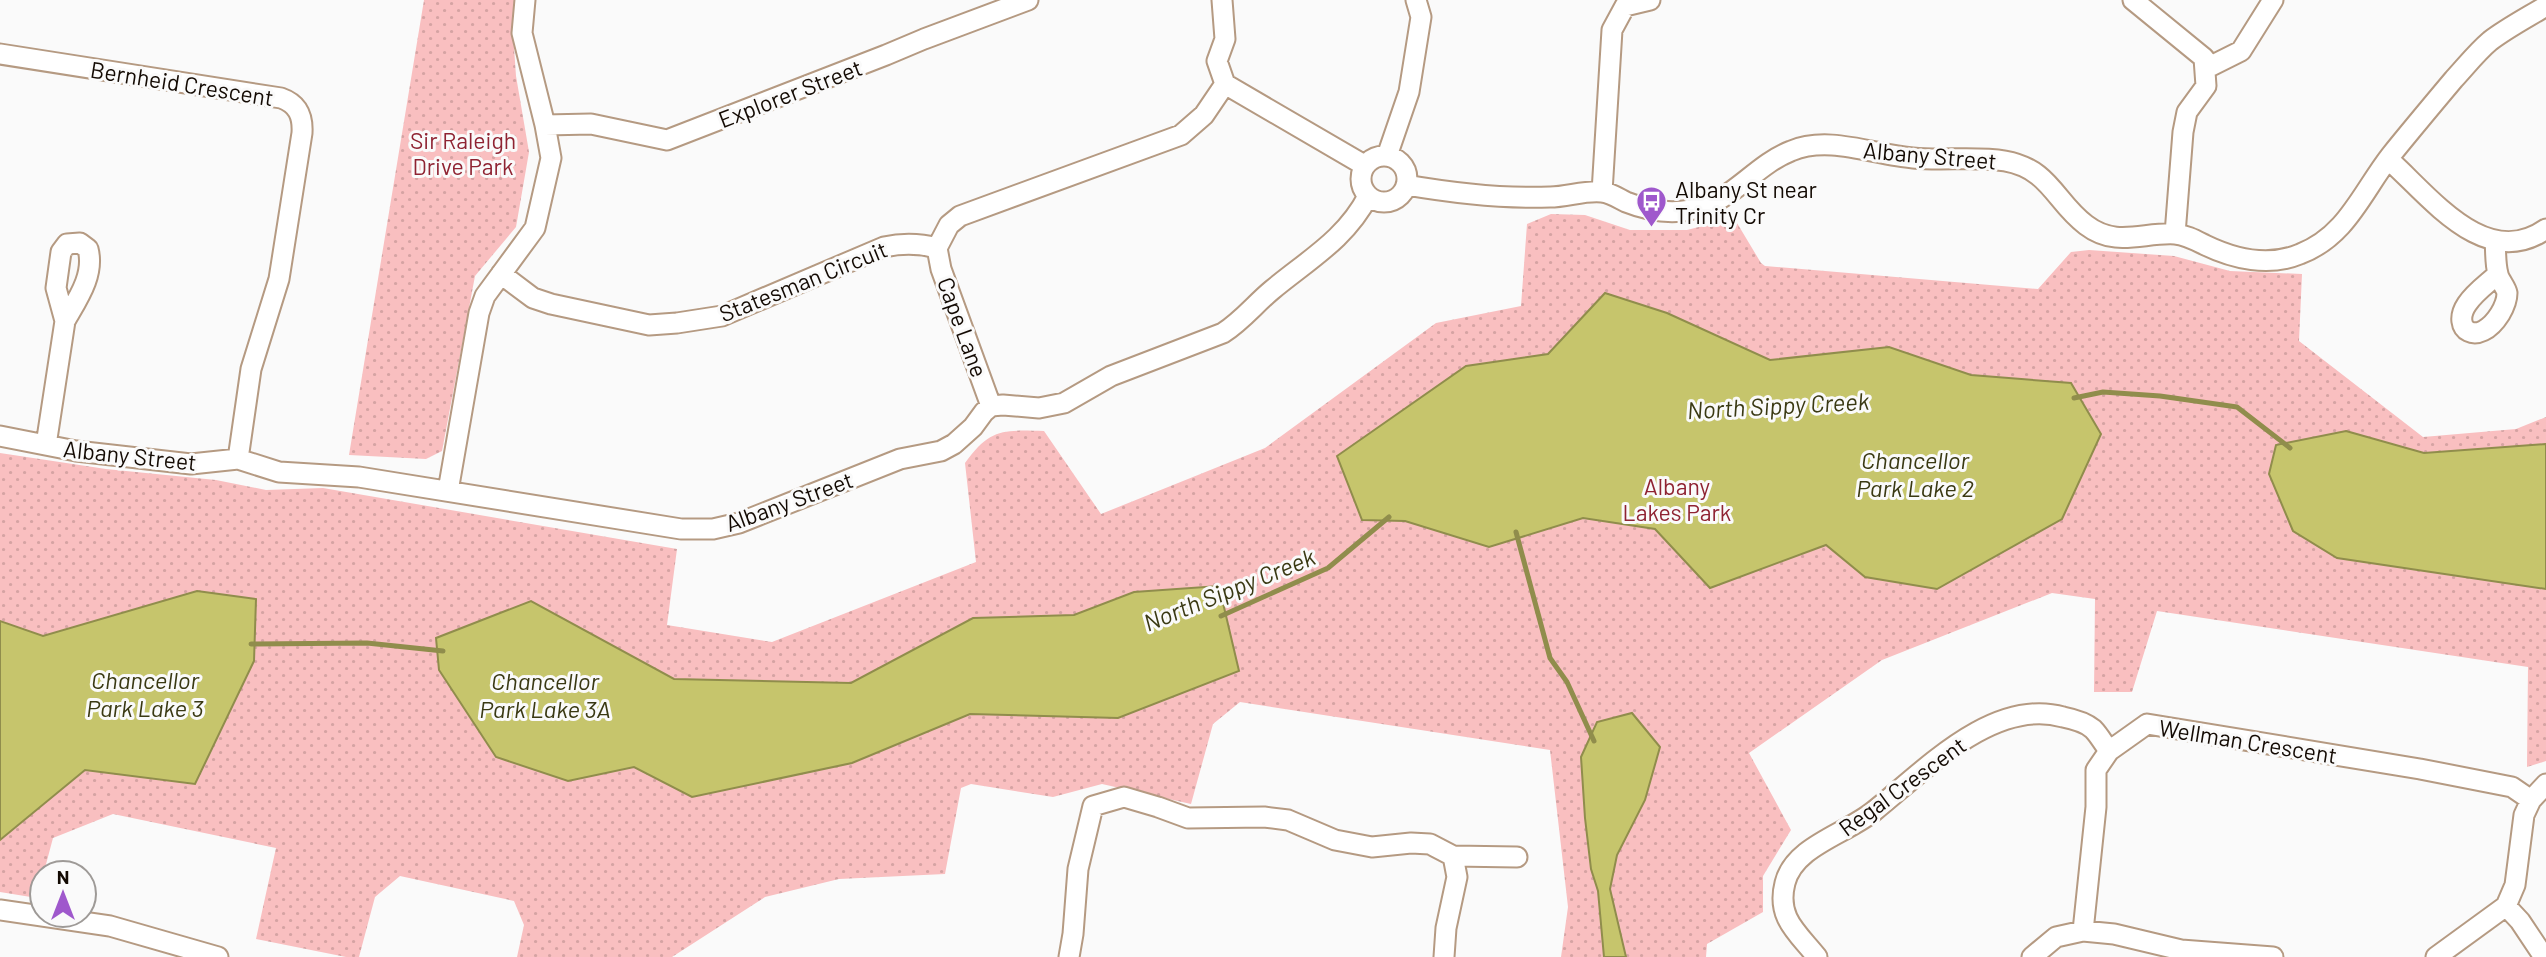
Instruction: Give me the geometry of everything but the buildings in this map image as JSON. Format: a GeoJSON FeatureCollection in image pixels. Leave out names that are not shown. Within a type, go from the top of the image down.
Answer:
{"type":"FeatureCollection","features":[{"type":"Feature","properties":{"kind":"street"},"geometry":{"type":"LineString","coordinates":[[448,491],[478,313],[485,296],[535,228],[551,158],[522,33],[525,0]]}},
{"type":"Feature","properties":{"kind":"street","name":"Explorer Street"},"geometry":{"type":"LineString","coordinates":[[545,125],[591,124],[667,140],[1028,0]]}},
{"type":"Feature","properties":{"kind":"street"},"geometry":{"type":"LineString","coordinates":[[1222,0],[1225,39],[1217,61],[1225,84],[1364,165]]}},
{"type":"Feature","properties":{"kind":"street"},"geometry":{"type":"LineString","coordinates":[[1387,156],[1409,92],[1421,17],[1416,0]]}},
{"type":"Feature","properties":{"kind":"street"},"geometry":{"type":"LineString","coordinates":[[1602,192],[1612,30],[1623,3],[1650,0]]}},
{"type":"Feature","properties":{"kind":"street"},"geometry":{"type":"LineString","coordinates":[[2133,0],[2204,58],[2206,86],[2187,112],[2183,132],[2175,234]]}},
{"type":"Feature","properties":{"kind":"street"},"geometry":{"type":"LineString","coordinates":[[2205,69],[2241,51],[2273,0]]}},
{"type":"Feature","properties":{"kind":"street","name":"Albany Street"},"geometry":{"type":"LineString","coordinates":[[1406,185],[1493,196],[1549,197],[1602,192],[1628,203],[1662,212],[1693,210],[1728,196],[1767,164],[1793,150],[1808,146],[1835,145],[1913,158],[2007,162],[2036,173],[2052,187],[2074,214],[2096,230],[2130,239],[2175,234],[2190,237],[2230,256],[2248,260],[2296,256],[2339,231],[2388,159],[2439,97],[2490,42],[2546,6]]}},
{"type":"Feature","properties":{"kind":"street","name":"Bernheid Crescent"},"geometry":{"type":"LineString","coordinates":[[0,54],[281,98],[292,103],[300,113],[302,133],[279,279],[251,369],[238,459]]}},
{"type":"Feature","properties":{"kind":"street"},"geometry":{"type":"LineString","coordinates":[[937,248],[949,225],[960,216],[1181,135],[1204,115],[1225,84]]}},
{"type":"Feature","properties":{"kind":"street"},"geometry":{"type":"LineString","coordinates":[[1374,157],[1395,158],[1405,168],[1407,176],[1401,194],[1393,200],[1383,202],[1368,196],[1360,181],[1364,165],[1374,157]]}},
{"type":"Feature","properties":{"kind":"street"},"geometry":{"type":"LineString","coordinates":[[2388,159],[2455,222],[2476,235],[2495,241],[2517,242],[2538,235],[2546,229]]}},
{"type":"Feature","properties":{"kind":"street"},"geometry":{"type":"LineString","coordinates":[[991,406],[1039,408],[1064,402],[1111,376],[1236,325],[1270,292],[1335,242],[1358,216],[1368,196]]}},
{"type":"Feature","properties":{"kind":"street"},"geometry":{"type":"LineString","coordinates":[[2495,241],[2498,274]]}},
{"type":"Feature","properties":{"kind":"street","name":"Statesman Circuit"},"geometry":{"type":"LineString","coordinates":[[501,274],[533,298],[649,325],[722,316],[884,247],[903,243],[937,248]]}},
{"type":"Feature","properties":{"kind":"street","name":"Cape Lane"},"geometry":{"type":"LineString","coordinates":[[937,248],[941,268],[991,406]]}},
{"type":"Feature","properties":{"kind":"street"},"geometry":{"type":"LineString","coordinates":[[46,445],[65,321]]}},
{"type":"Feature","properties":{"kind":"street","name":"Albany Street"},"geometry":{"type":"LineString","coordinates":[[0,436],[46,445],[191,464],[238,459],[279,472],[359,477],[639,523],[681,529],[713,529],[738,523],[900,459],[941,451],[954,444],[973,427],[991,406]]}},
{"type":"Feature","properties":{"kind":"street","name":"Regal Crescent"},"geometry":{"type":"LineString","coordinates":[[1817,957],[1793,931],[1784,912],[1784,884],[1791,867],[1802,853],[1849,829],[1943,754],[1972,735],[2003,721],[2029,715],[2059,715],[2079,721],[2092,729],[2109,751]]}},
{"type":"Feature","properties":{"kind":"street","name":"Wellman Crescent"},"geometry":{"type":"LineString","coordinates":[[2109,751],[2147,724],[2512,787],[2531,800]]}},
{"type":"Feature","properties":{"kind":"street"},"geometry":{"type":"LineString","coordinates":[[2083,931],[2096,807],[2096,771],[2109,751]]}},
{"type":"Feature","properties":{"kind":"street"},"geometry":{"type":"LineString","coordinates":[[2436,957],[2506,906],[2515,885],[2524,814],[2531,800],[2546,784]]}},
{"type":"Feature","properties":{"kind":"street"},"geometry":{"type":"LineString","coordinates":[[1069,957],[1078,869],[1093,806],[1124,797],[1188,818],[1264,817],[1288,820],[1335,840],[1373,847],[1430,844],[1453,856],[1517,857]]}},
{"type":"Feature","properties":{"kind":"street"},"geometry":{"type":"LineString","coordinates":[[1444,957],[1446,928],[1457,877],[1453,856]]}},
{"type":"Feature","properties":{"kind":"street"},"geometry":{"type":"LineString","coordinates":[[2506,906],[2520,921],[2544,957]]}},
{"type":"Feature","properties":{"kind":"street"},"geometry":{"type":"LineString","coordinates":[[0,910],[110,926],[218,957]]}},
{"type":"Feature","properties":{"kind":"street"},"geometry":{"type":"LineString","coordinates":[[2032,957],[2056,937],[2083,931],[2114,934],[2180,950],[2273,957]]}},
{"type":"Feature","properties":{"kind":"green space","name":"Sir Raleigh Drive Park"},"geometry":{"type":"Polygon","coordinates":[[[424,0],[516,0],[512,19],[516,76],[529,152],[516,227],[475,276],[442,451],[426,459],[349,455],[424,0]]]}},
{"type":"Feature","properties":{"kind":"green space","name":"Albany Lakes Park"},"geometry":{"type":"Polygon","coordinates":[[[1551,214],[1585,215],[1630,230],[1687,230],[1734,218],[1765,266],[2038,289],[2071,252],[2089,250],[2174,256],[2230,271],[2302,274],[2299,341],[2423,437],[2516,429],[2546,417],[2546,761],[2527,767],[2528,667],[2157,611],[2132,692],[2094,692],[2095,599],[2052,593],[1882,660],[1749,753],[1791,830],[1763,876],[1763,912],[1707,944],[1706,957],[1561,957],[1568,907],[1550,750],[1240,702],[1213,724],[1191,804],[1102,784],[1053,797],[971,784],[961,788],[945,874],[839,879],[765,897],[672,957],[517,957],[524,925],[514,901],[400,876],[375,897],[359,957],[346,957],[256,939],[276,848],[113,814],[53,838],[47,859],[28,859],[28,897],[0,892],[0,453],[106,469],[216,480],[266,490],[323,488],[677,549],[667,625],[772,642],[976,562],[965,463],[990,437],[1008,431],[1044,431],[1101,514],[1265,448],[1436,323],[1521,306],[1527,224],[1551,214]]]}},
{"type":"Feature","properties":{"kind":"water","name":"Chancellor Park Lake 2"},"geometry":{"type":"Polygon","coordinates":[[[1605,293],[1667,313],[1770,360],[1889,347],[1971,375],[2071,383],[2101,434],[2062,519],[1937,589],[1865,577],[1826,545],[1710,588],[1655,529],[1583,518],[1489,547],[1405,521],[1362,520],[1337,456],[1466,366],[1548,354],[1605,293]]]}},
{"type":"Feature","properties":{"kind":"water"},"geometry":{"type":"Polygon","coordinates":[[[2346,431],[2424,453],[2546,444],[2546,589],[2337,558],[2293,531],[2269,474],[2276,445],[2346,431]]]}},
{"type":"Feature","properties":{"kind":"water","name":"Chancellor Park Lake 3A"},"geometry":{"type":"Polygon","coordinates":[[[1219,586],[1239,671],[1118,718],[970,714],[852,763],[692,797],[634,767],[568,781],[496,757],[439,670],[436,638],[531,601],[674,679],[851,683],[973,618],[1074,615],[1134,592],[1219,586]]]}},
{"type":"Feature","properties":{"kind":"water","name":"Chancellor Park Lake 3"},"geometry":{"type":"Polygon","coordinates":[[[197,591],[256,599],[254,661],[195,784],[85,770],[0,840],[0,621],[43,636],[197,591]]]}},
{"type":"Feature","properties":{"kind":"water"},"geometry":{"type":"Polygon","coordinates":[[[1632,713],[1660,747],[1645,800],[1617,855],[1610,889],[1626,957],[1604,957],[1598,891],[1591,869],[1585,818],[1581,757],[1597,722],[1632,713]]]}},
{"type":"Feature","properties":{"kind":"waterway","name":"North Sippy Creek"},"geometry":{"type":"LineString","coordinates":[[2074,398],[2103,392],[2160,396],[2237,407],[2290,448]]}},
{"type":"Feature","properties":{"kind":"waterway","name":"North Sippy Creek"},"geometry":{"type":"LineString","coordinates":[[1221,616],[1328,568],[1389,517]]}},
{"type":"Feature","properties":{"kind":"waterway"},"geometry":{"type":"LineString","coordinates":[[1516,532],[1550,658],[1567,682],[1594,741]]}},
{"type":"Feature","properties":{"kind":"waterway","name":"North Sippy Creek"},"geometry":{"type":"LineString","coordinates":[[251,644],[367,643],[443,651]]}},
{"type":"Feature","properties":{"kind":"place","name":"Albany St near Trinity Cr"},"geometry":{"type":"Point","coordinates":[1652,229]}}]}
